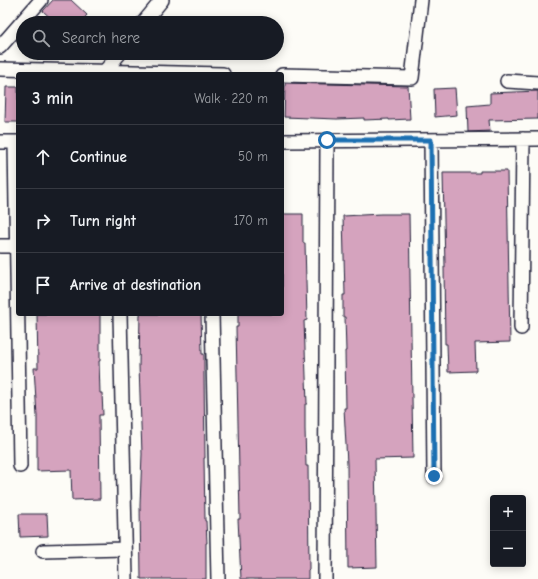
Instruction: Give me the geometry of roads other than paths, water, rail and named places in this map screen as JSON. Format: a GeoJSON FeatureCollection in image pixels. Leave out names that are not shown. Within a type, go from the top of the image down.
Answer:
{"type":"FeatureCollection","features":[{"type":"Feature","properties":{"kind":"street"},"geometry":{"type":"LineString","coordinates":[[28,16],[42,0]]}},
{"type":"Feature","properties":{"kind":"street"},"geometry":{"type":"LineString","coordinates":[[149,16],[162,0]]}},
{"type":"Feature","properties":{"kind":"street"},"geometry":{"type":"LineString","coordinates":[[284,75],[412,78],[421,0]]}},
{"type":"Feature","properties":{"kind":"street"},"geometry":{"type":"LineString","coordinates":[[0,47],[16,29]]}},
{"type":"Feature","properties":{"kind":"street"},"geometry":{"type":"LineString","coordinates":[[105,71],[114,60]]}},
{"type":"Feature","properties":{"kind":"street"},"geometry":{"type":"LineString","coordinates":[[0,69],[145,72]]}},
{"type":"Feature","properties":{"kind":"street"},"geometry":{"type":"LineString","coordinates":[[507,81],[538,83]]}},
{"type":"Feature","properties":{"kind":"street"},"geometry":{"type":"LineString","coordinates":[[521,328],[523,139]]}},
{"type":"Feature","properties":{"kind":"street"},"geometry":{"type":"LineString","coordinates":[[284,141],[538,139]]}},
{"type":"Feature","properties":{"kind":"street"},"geometry":{"type":"LineString","coordinates":[[325,579],[327,140]]}},
{"type":"Feature","properties":{"kind":"street"},"geometry":{"type":"LineString","coordinates":[[431,140],[434,476]]}},
{"type":"Feature","properties":{"kind":"street"},"geometry":{"type":"LineString","coordinates":[[0,142],[16,142]]}},
{"type":"Feature","properties":{"kind":"street"},"geometry":{"type":"LineString","coordinates":[[0,246],[16,246]]}},
{"type":"Feature","properties":{"kind":"street"},"geometry":{"type":"LineString","coordinates":[[18,316],[20,466]]}},
{"type":"Feature","properties":{"kind":"street"},"geometry":{"type":"LineString","coordinates":[[120,316],[126,579]]}},
{"type":"Feature","properties":{"kind":"street"},"geometry":{"type":"LineString","coordinates":[[212,316],[218,579]]}},
{"type":"Feature","properties":{"kind":"street"},"geometry":{"type":"LineString","coordinates":[[43,550],[125,549]]}}]}
